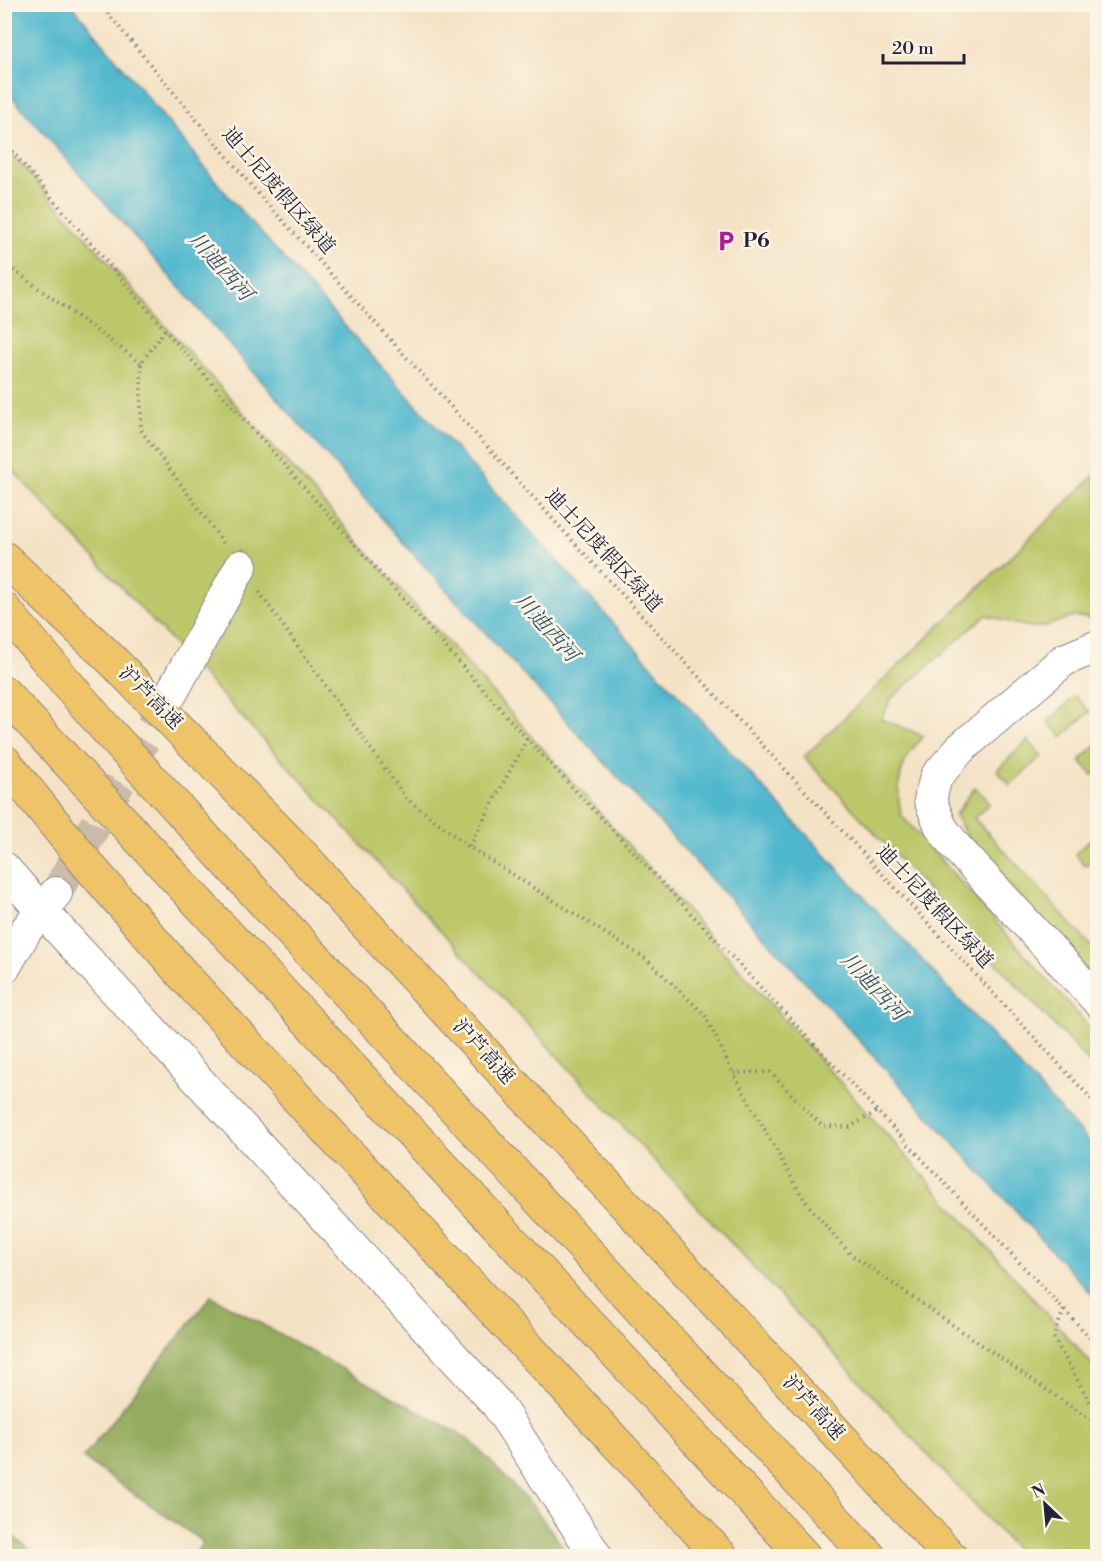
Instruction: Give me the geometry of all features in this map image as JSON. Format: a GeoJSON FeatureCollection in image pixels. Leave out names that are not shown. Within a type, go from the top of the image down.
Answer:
{"type":"FeatureCollection","features":[{"type":"Feature","properties":{"kind":"highway","name":"沪芦高速"},"geometry":{"type":"LineString","coordinates":[[4,558],[128,676],[298,852],[950,1557]]}},
{"type":"Feature","properties":{"kind":"highway"},"geometry":{"type":"LineString","coordinates":[[4,609],[105,728],[240,876],[869,1557]]}},
{"type":"Feature","properties":{"kind":"highway"},"geometry":{"type":"LineString","coordinates":[[4,693],[804,1557]]}},
{"type":"Feature","properties":{"kind":"highway"},"geometry":{"type":"LineString","coordinates":[[4,760],[88,865],[184,976],[721,1557]]}},
{"type":"Feature","properties":{"kind":"street"},"geometry":{"type":"LineString","coordinates":[[171,694],[241,566]]}},
{"type":"Feature","properties":{"kind":"street"},"geometry":{"type":"LineString","coordinates":[[1098,646],[1090,647],[1064,660],[960,749],[936,777],[930,800],[940,826],[955,846],[1098,1001]]}},
{"type":"Feature","properties":{"kind":"street"},"geometry":{"type":"LineString","coordinates":[[4,868],[48,902],[497,1404],[596,1557]]}},
{"type":"Feature","properties":{"kind":"street"},"geometry":{"type":"LineString","coordinates":[[4,968],[26,930],[48,902]]}},
{"type":"Feature","properties":{"kind":"path","name":"迪士尼度假区绿道"},"geometry":{"type":"LineString","coordinates":[[100,4],[255,190],[468,426],[1098,1106]]}},
{"type":"Feature","properties":{"kind":"path"},"geometry":{"type":"LineString","coordinates":[[4,142],[165,330],[527,740],[1098,1346]]}},
{"type":"Feature","properties":{"kind":"path"},"geometry":{"type":"LineString","coordinates":[[4,263],[141,363]]}},
{"type":"Feature","properties":{"kind":"path"},"geometry":{"type":"LineString","coordinates":[[165,330],[141,363],[141,430],[406,798],[469,847],[646,959],[705,1015],[733,1073],[804,1200],[850,1254],[1098,1425]]}},
{"type":"Feature","properties":{"kind":"path"},"geometry":{"type":"LineString","coordinates":[[469,847],[527,740]]}},
{"type":"Feature","properties":{"kind":"path"},"geometry":{"type":"LineString","coordinates":[[733,1073],[770,1072],[822,1126],[850,1127],[876,1112]]}},
{"type":"Feature","properties":{"kind":"path"},"geometry":{"type":"LineString","coordinates":[[1064,1310],[1053,1337],[1098,1416]]}},
{"type":"Feature","properties":{"kind":"green space"},"geometry":{"type":"Polygon","coordinates":[[[4,145],[1097,1370],[1097,1556],[1022,1556],[5,462],[4,145]]]}},
{"type":"Feature","properties":{"kind":"green space"},"geometry":{"type":"Polygon","coordinates":[[[1097,473],[1097,621],[1077,617],[1033,627],[986,615],[891,699],[881,719],[924,736],[909,754],[901,772],[899,804],[901,815],[1097,1036],[1097,1071],[804,757],[1097,473]]]}},
{"type":"Feature","properties":{"kind":"green space"},"geometry":{"type":"Polygon","coordinates":[[[1075,696],[1090,712],[1062,737],[1048,722],[1075,696]]]}},
{"type":"Feature","properties":{"kind":"green space"},"geometry":{"type":"Polygon","coordinates":[[[1028,740],[1042,756],[1010,785],[997,770],[1028,740]]]}},
{"type":"Feature","properties":{"kind":"green space"},"geometry":{"type":"Polygon","coordinates":[[[1097,744],[1097,772],[1093,775],[1080,761],[1097,744]]]}},
{"type":"Feature","properties":{"kind":"green space"},"geometry":{"type":"Polygon","coordinates":[[[975,787],[990,803],[974,818],[1097,952],[1097,983],[970,842],[955,815],[975,787]]]}},
{"type":"Feature","properties":{"kind":"green space"},"geometry":{"type":"Polygon","coordinates":[[[1097,833],[1097,855],[1086,866],[1075,854],[1097,833]]]}},
{"type":"Feature","properties":{"kind":"green space"},"geometry":{"type":"Polygon","coordinates":[[[211,1296],[469,1439],[532,1505],[570,1556],[194,1556],[203,1542],[83,1458],[211,1296]]]}},
{"type":"Feature","properties":{"kind":"green space"},"geometry":{"type":"Polygon","coordinates":[[[5,1530],[37,1556],[5,1556],[5,1530]]]}},
{"type":"Feature","properties":{"kind":"water","name":"川迪西河"},"geometry":{"type":"Polygon","coordinates":[[[4,5],[72,5],[233,202],[688,706],[1097,1150],[1097,1300],[415,556],[5,89],[4,5]]]}},
{"type":"Feature","properties":{"kind":"tunnel"},"geometry":{"type":"LineString","coordinates":[[56,893],[171,694]]}},
{"type":"Feature","properties":{"kind":"place","name":"P6"},"geometry":{"type":"Point","coordinates":[726,241]}}]}
